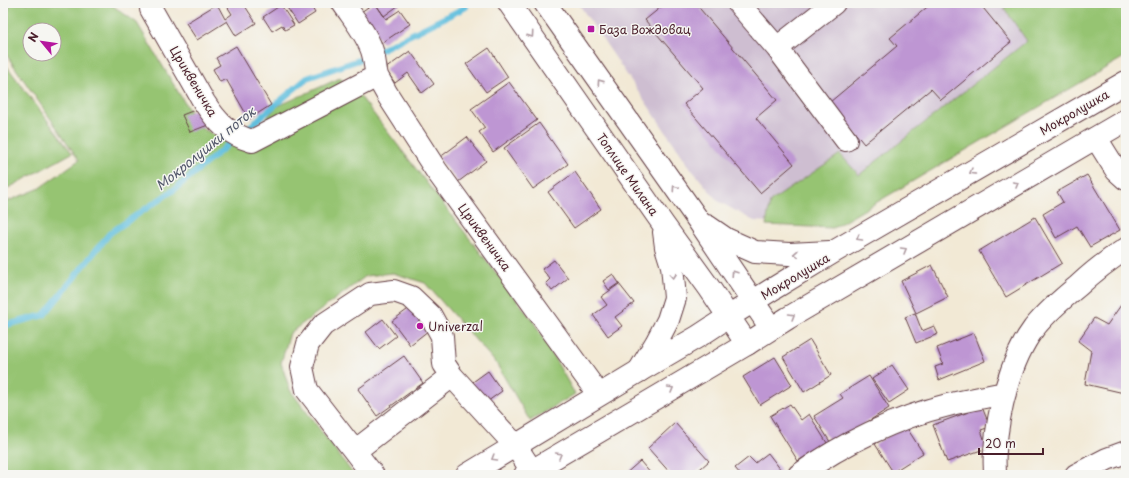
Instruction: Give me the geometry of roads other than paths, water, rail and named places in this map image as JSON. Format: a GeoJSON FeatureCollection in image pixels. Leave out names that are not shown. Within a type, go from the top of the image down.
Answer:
{"type":"FeatureCollection","features":[{"type":"Feature","properties":{"kind":"main road","name":"Цриквеничка"},"geometry":{"type":"LineString","coordinates":[[343,3],[368,42],[373,54],[377,76],[387,94],[436,170],[599,395]]}},
{"type":"Feature","properties":{"kind":"main road","name":"Топлице Милана"},"geometry":{"type":"LineString","coordinates":[[509,3],[747,344]]}},
{"type":"Feature","properties":{"kind":"main road"},"geometry":{"type":"LineString","coordinates":[[545,3],[698,220],[771,328]]}},
{"type":"Feature","properties":{"kind":"main road"},"geometry":{"type":"LineString","coordinates":[[738,3],[777,48],[846,140]]}},
{"type":"Feature","properties":{"kind":"main road"},"geometry":{"type":"LineString","coordinates":[[777,48],[834,3]]}},
{"type":"Feature","properties":{"kind":"main road","name":"Цриквеничка"},"geometry":{"type":"LineString","coordinates":[[151,9],[200,95],[216,119],[232,133],[252,141],[377,76]]}},
{"type":"Feature","properties":{"kind":"main road","name":"Мокролушка"},"geometry":{"type":"LineString","coordinates":[[467,475],[639,370],[699,336],[753,301],[835,252],[1126,82]]}},
{"type":"Feature","properties":{"kind":"main road"},"geometry":{"type":"LineString","coordinates":[[373,475],[307,390],[302,367],[308,344],[323,325],[370,294],[394,291],[411,297],[432,316],[442,336],[444,364],[452,376],[515,445],[529,473],[747,344],[771,328],[1126,120]]}},
{"type":"Feature","properties":{"kind":"main road"},"geometry":{"type":"LineString","coordinates":[[1096,138],[1116,170],[1126,179]]}},
{"type":"Feature","properties":{"kind":"main road"},"geometry":{"type":"LineString","coordinates":[[698,220],[726,239],[755,252],[789,254],[835,252]]}},
{"type":"Feature","properties":{"kind":"main road"},"geometry":{"type":"LineString","coordinates":[[639,370],[668,320],[674,298],[672,266],[666,247],[663,224]]}},
{"type":"Feature","properties":{"kind":"main road"},"geometry":{"type":"LineString","coordinates":[[995,475],[995,452],[998,424],[1005,393],[1019,353],[1033,329],[1046,314],[1111,258],[1126,249]]}},
{"type":"Feature","properties":{"kind":"main road"},"geometry":{"type":"LineString","coordinates":[[355,451],[452,376]]}},
{"type":"Feature","properties":{"kind":"main road"},"geometry":{"type":"LineString","coordinates":[[799,475],[840,449],[879,429],[914,415],[947,405],[1005,393]]}},
{"type":"Feature","properties":{"kind":"main road"},"geometry":{"type":"LineString","coordinates":[[1076,475],[1107,459],[1126,452]]}},
{"type":"Feature","properties":{"kind":"waterway","name":"Мокролушки поток"},"geometry":{"type":"LineString","coordinates":[[376,52],[466,7]]}},
{"type":"Feature","properties":{"kind":"waterway","name":"Мокролушки поток"},"geometry":{"type":"LineString","coordinates":[[242,133],[307,78],[359,60]]}},
{"type":"Feature","properties":{"kind":"waterway","name":"Мокролушки поток"},"geometry":{"type":"LineString","coordinates":[[3,326],[44,315],[110,233],[175,189],[235,139]]}},
{"type":"Feature","properties":{"kind":"place","name":"База Вождовац"},"geometry":{"type":"Point","coordinates":[591,29]}},
{"type":"Feature","properties":{"kind":"place","name":"Univerzal"},"geometry":{"type":"Point","coordinates":[420,326]}}]}
